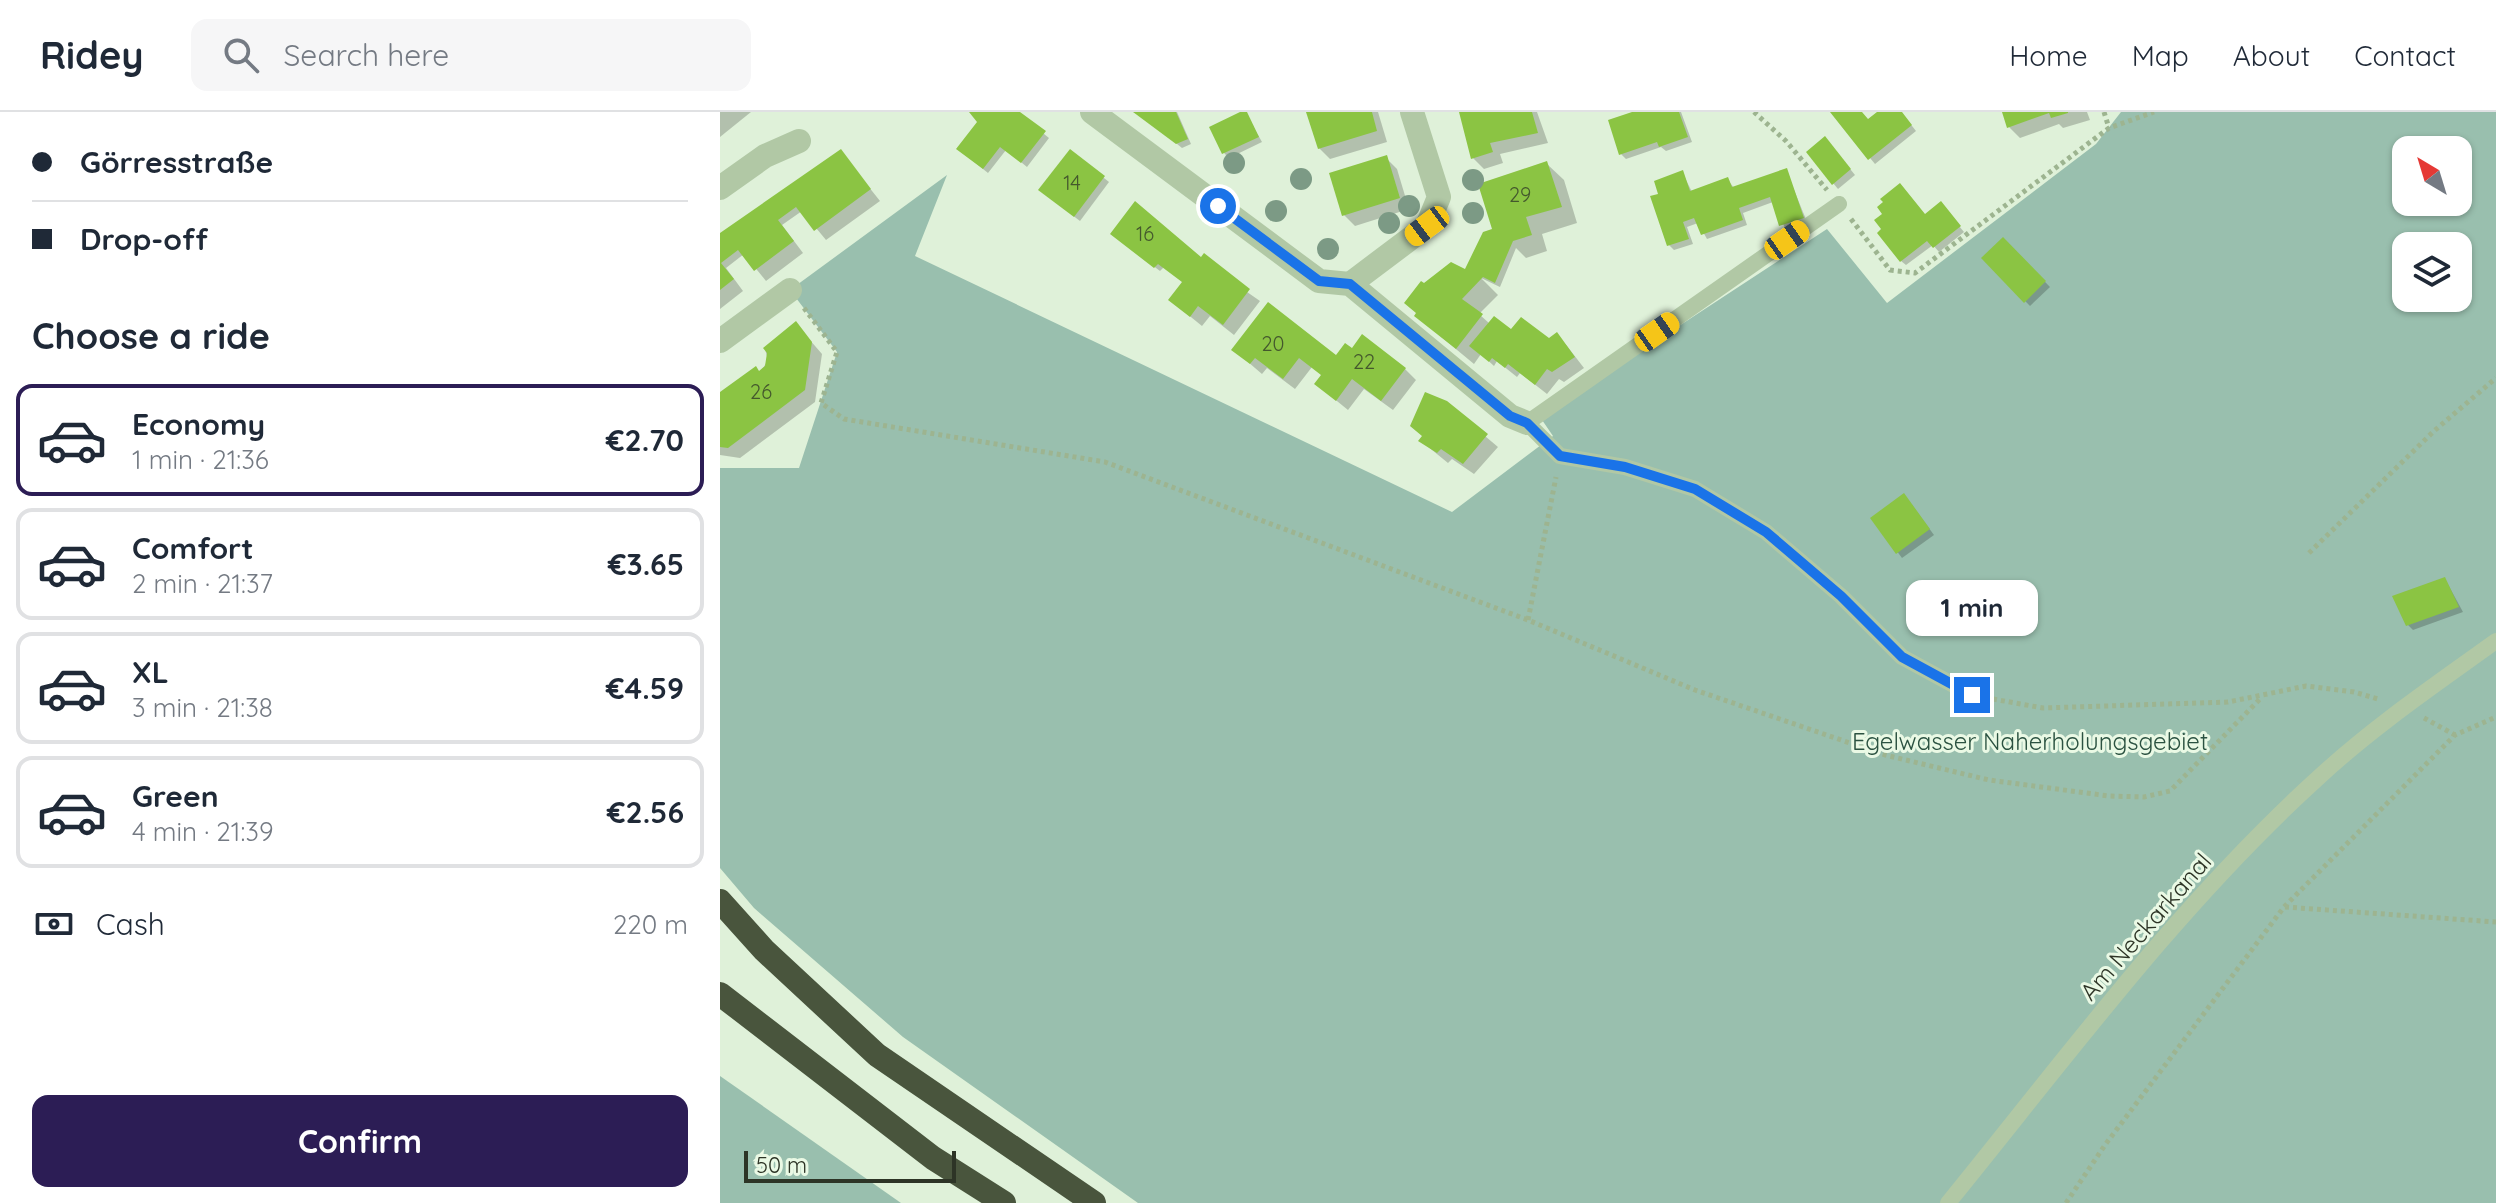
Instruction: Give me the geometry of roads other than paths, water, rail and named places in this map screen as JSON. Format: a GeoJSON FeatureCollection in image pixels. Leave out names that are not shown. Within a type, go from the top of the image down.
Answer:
{"type":"FeatureCollection","features":[{"type":"Feature","properties":{"kind":"highway"},"geometry":{"type":"LineString","coordinates":[[720,901],[764,950],[877,1055],[1094,1203]]}},
{"type":"Feature","properties":{"kind":"highway"},"geometry":{"type":"LineString","coordinates":[[720,994],[933,1158],[1004,1203]]}},
{"type":"Feature","properties":{"kind":"street"},"geometry":{"type":"LineString","coordinates":[[1092,112],[1319,281],[1350,284],[1510,416],[1527,423]]}},
{"type":"Feature","properties":{"kind":"street"},"geometry":{"type":"LineString","coordinates":[[1350,284],[1427,226],[1439,197],[1412,112]]}},
{"type":"Feature","properties":{"kind":"street"},"geometry":{"type":"LineString","coordinates":[[720,188],[765,156],[799,141]]}},
{"type":"Feature","properties":{"kind":"street"},"geometry":{"type":"LineString","coordinates":[[720,341],[790,290]]}},
{"type":"Feature","properties":{"kind":"lane"},"geometry":{"type":"LineString","coordinates":[[1839,204],[1527,423],[1560,456],[1625,467],[1695,489],[1766,532],[1841,596],[1902,657],[1972,695]]}},
{"type":"Feature","properties":{"kind":"lane","name":"Am Neckarkanal"},"geometry":{"type":"LineString","coordinates":[[1948,1203],[2146,960],[2245,849],[2317,778],[2405,707],[2496,641]]}},
{"type":"Feature","properties":{"kind":"park label","name":"Egelwasser Naherholungsgebiet"},"geometry":{"type":"Point","coordinates":[2030,742]}}]}
